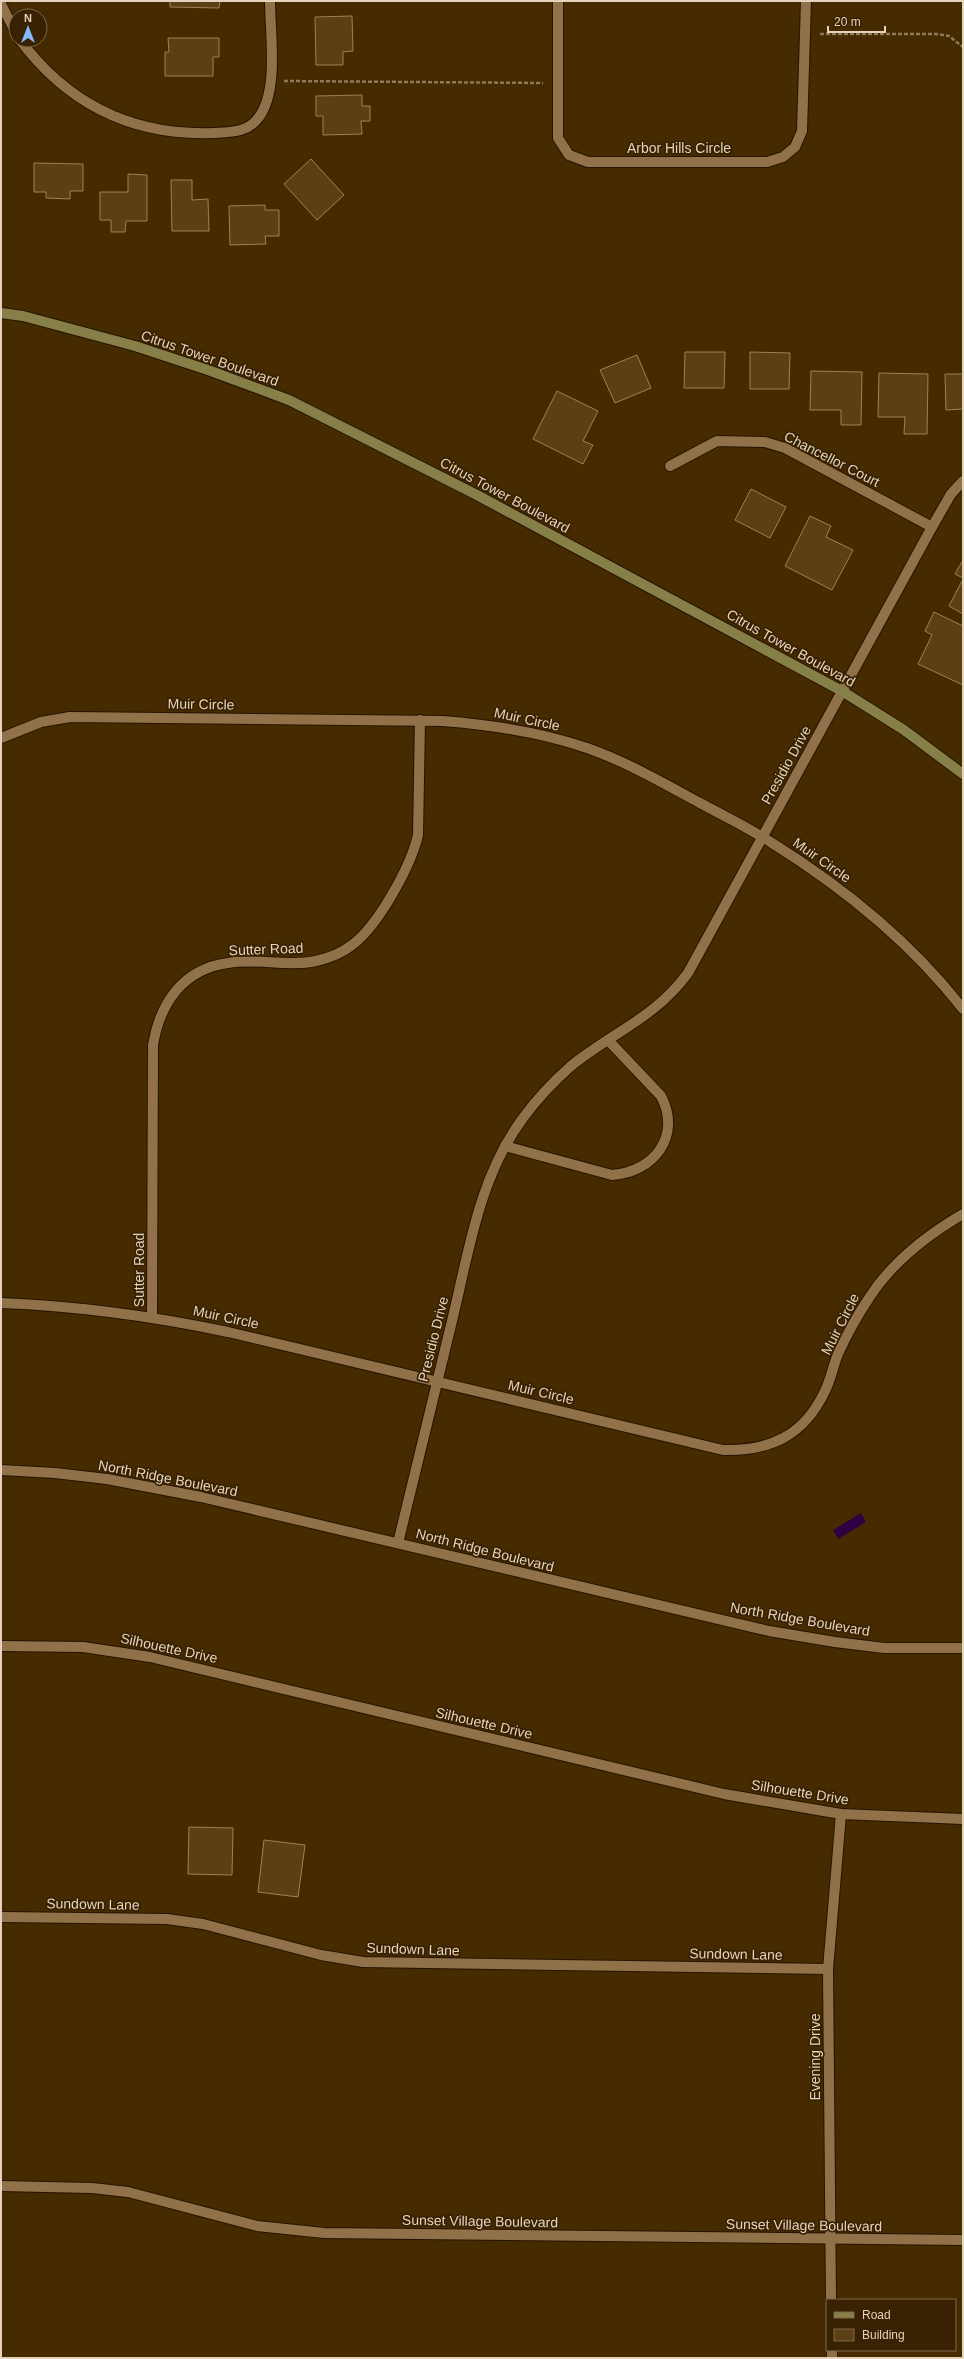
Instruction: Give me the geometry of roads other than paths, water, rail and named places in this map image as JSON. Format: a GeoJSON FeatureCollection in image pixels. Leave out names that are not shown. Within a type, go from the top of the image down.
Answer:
{"type":"FeatureCollection","features":[{"type":"Feature","properties":{"kind":"main road","name":"Citrus Tower Boulevard"},"geometry":{"type":"LineString","coordinates":[[1,312],[24,316],[135,346],[208,370],[289,400],[477,495],[842,691],[904,730],[963,774]]}},
{"type":"Feature","properties":{"kind":"street"},"geometry":{"type":"LineString","coordinates":[[27,48],[52,77],[81,99],[126,120],[172,132],[190,134],[242,130],[259,118],[265,108],[270,81],[270,1]]}},
{"type":"Feature","properties":{"kind":"street","name":"Arbor Hills Circle"},"geometry":{"type":"LineString","coordinates":[[558,1],[558,138],[569,155],[588,162],[767,162],[783,157],[799,141],[802,131],[806,1]]}},
{"type":"Feature","properties":{"kind":"street"},"geometry":{"type":"LineString","coordinates":[[1,4],[8,18]]}},
{"type":"Feature","properties":{"kind":"street","name":"Chancellor Court"},"geometry":{"type":"LineString","coordinates":[[670,466],[717,441],[765,442],[785,448],[932,527]]}},
{"type":"Feature","properties":{"kind":"street","name":"Presidio Drive"},"geometry":{"type":"LineString","coordinates":[[398,1543],[480,1202],[505,1146],[523,1118],[546,1091],[571,1066],[657,1008],[675,991],[688,973],[932,527],[951,494],[963,481]]}},
{"type":"Feature","properties":{"kind":"street","name":"Muir Circle"},"geometry":{"type":"LineString","coordinates":[[1,738],[41,722],[70,717],[420,720],[486,724],[538,734],[588,749],[636,768],[762,837],[822,875],[862,905],[908,946],[963,1008]]}},
{"type":"Feature","properties":{"kind":"street","name":"Sutter Road"},"geometry":{"type":"LineString","coordinates":[[152,1316],[153,1045],[156,1026],[163,1007],[175,991],[185,982],[208,968],[229,962],[316,961],[334,956],[352,946],[367,931],[406,869],[414,853],[418,835],[420,720]]}},
{"type":"Feature","properties":{"kind":"street"},"geometry":{"type":"LineString","coordinates":[[505,1146],[612,1175],[626,1174],[640,1168],[661,1148],[668,1136],[670,1120],[667,1108],[661,1096],[608,1040]]}},
{"type":"Feature","properties":{"kind":"street","name":"Muir Circle"},"geometry":{"type":"LineString","coordinates":[[1,1303],[62,1306],[152,1316],[228,1332],[723,1450],[746,1450],[769,1445],[787,1436],[803,1424],[816,1409],[826,1390],[838,1355],[852,1325],[870,1296],[890,1270],[914,1247],[941,1227],[963,1214]]}},
{"type":"Feature","properties":{"kind":"street","name":"North Ridge Boulevard"},"geometry":{"type":"LineString","coordinates":[[1,1470],[55,1473],[107,1479],[201,1497],[769,1631],[834,1642],[884,1648],[963,1648]]}},
{"type":"Feature","properties":{"kind":"street","name":"Silhouette Drive"},"geometry":{"type":"LineString","coordinates":[[1,1646],[82,1647],[144,1656],[724,1794],[841,1814],[963,1819]]}},
{"type":"Feature","properties":{"kind":"street","name":"Evening Drive"},"geometry":{"type":"LineString","coordinates":[[831,2299],[828,1970],[841,1814]]}},
{"type":"Feature","properties":{"kind":"street","name":"Sundown Lane"},"geometry":{"type":"LineString","coordinates":[[1,1917],[167,1919],[203,1924],[321,1955],[363,1962],[828,1970]]}},
{"type":"Feature","properties":{"kind":"street","name":"Sunset Village Boulevard"},"geometry":{"type":"LineString","coordinates":[[1,2186],[92,2188],[128,2192],[257,2226],[308,2232],[963,2240]]}}]}
